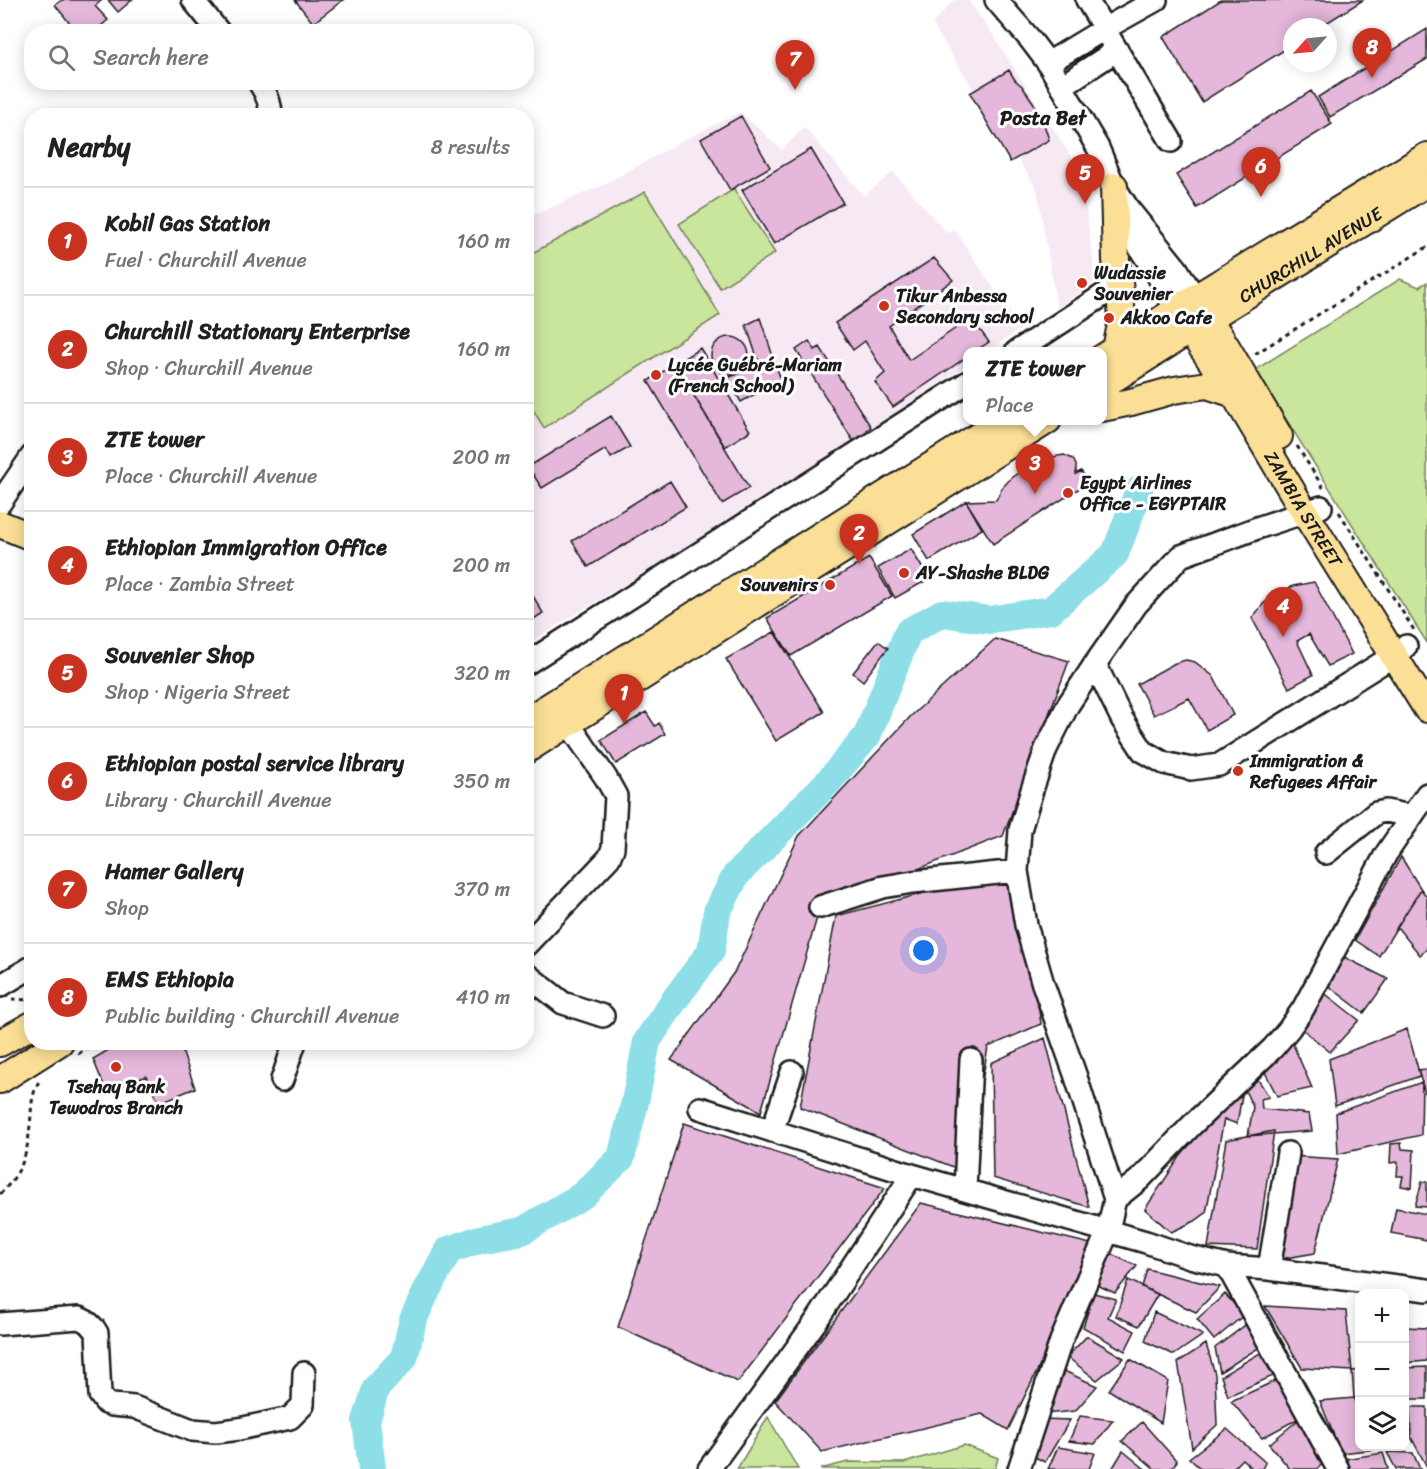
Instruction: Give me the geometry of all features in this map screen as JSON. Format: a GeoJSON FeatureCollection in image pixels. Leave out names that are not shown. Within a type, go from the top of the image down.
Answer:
{"type":"FeatureCollection","features":[{"type":"Feature","properties":{"kind":"main road","name":"CHURCHILL AVENUE"},"geometry":{"type":"LineString","coordinates":[[1107,382],[1193,314],[1427,156]]}},
{"type":"Feature","properties":{"kind":"main road","name":"CHURCHILL AVENUE"},"geometry":{"type":"LineString","coordinates":[[1109,354],[1193,314],[1427,183]]}},
{"type":"Feature","properties":{"kind":"main road"},"geometry":{"type":"LineString","coordinates":[[1109,354],[1122,321],[1116,260],[1114,186]]}},
{"type":"Feature","properties":{"kind":"main road","name":"ZAMBIA STREET"},"geometry":{"type":"LineString","coordinates":[[1193,314],[1237,364],[1313,510]]}},
{"type":"Feature","properties":{"kind":"main road","name":"ZAMBIA STREET"},"geometry":{"type":"LineString","coordinates":[[1193,314],[1234,394],[1313,510],[1400,651],[1427,709]]}},
{"type":"Feature","properties":{"kind":"main road"},"geometry":{"type":"LineString","coordinates":[[1107,407],[1174,390],[1207,385],[1234,394]]}},
{"type":"Feature","properties":{"kind":"main road"},"geometry":{"type":"LineString","coordinates":[[534,716],[996,425]]}},
{"type":"Feature","properties":{"kind":"main road"},"geometry":{"type":"LineString","coordinates":[[534,745],[1040,425]]}},
{"type":"Feature","properties":{"kind":"main road"},"geometry":{"type":"LineString","coordinates":[[0,524],[24,534]]}},
{"type":"Feature","properties":{"kind":"main road","name":"ZAMBIA STREET"},"geometry":{"type":"LineString","coordinates":[[1400,651],[1427,679]]}},
{"type":"Feature","properties":{"kind":"main road"},"geometry":{"type":"LineString","coordinates":[[3,1040],[24,1029]]}},
{"type":"Feature","properties":{"kind":"main road"},"geometry":{"type":"LineString","coordinates":[[0,1080],[65,1051]]}},
{"type":"Feature","properties":{"kind":"street"},"geometry":{"type":"LineString","coordinates":[[194,0],[213,24]]}},
{"type":"Feature","properties":{"kind":"street"},"geometry":{"type":"LineString","coordinates":[[996,0],[1048,63],[1098,148],[1114,186],[1129,210],[1131,229],[1140,251],[1160,279],[1193,314]]}},
{"type":"Feature","properties":{"kind":"street"},"geometry":{"type":"LineString","coordinates":[[1087,0],[1171,141]]}},
{"type":"Feature","properties":{"kind":"street"},"geometry":{"type":"LineString","coordinates":[[1048,63],[1156,0]]}},
{"type":"Feature","properties":{"kind":"street"},"geometry":{"type":"LineString","coordinates":[[1062,86],[1117,50]]}},
{"type":"Feature","properties":{"kind":"street"},"geometry":{"type":"LineString","coordinates":[[264,90],[271,108]]}},
{"type":"Feature","properties":{"kind":"street"},"geometry":{"type":"LineString","coordinates":[[1022,347],[1108,292]]}},
{"type":"Feature","properties":{"kind":"street"},"geometry":{"type":"LineString","coordinates":[[534,659],[963,385]]}},
{"type":"Feature","properties":{"kind":"street"},"geometry":{"type":"LineString","coordinates":[[0,503],[24,468]]}},
{"type":"Feature","properties":{"kind":"street"},"geometry":{"type":"LineString","coordinates":[[1019,1469],[1061,1341],[1108,1231],[1115,1199],[1043,984],[1026,925],[1017,871],[1020,830],[1032,790],[1046,749],[1068,705],[1137,605],[1181,556],[1313,510]]}},
{"type":"Feature","properties":{"kind":"street"},"geometry":{"type":"LineString","coordinates":[[1095,663],[1122,719],[1143,751],[1164,763],[1191,769],[1219,765],[1400,651]]}},
{"type":"Feature","properties":{"kind":"street"},"geometry":{"type":"LineString","coordinates":[[534,937],[609,858],[613,848],[616,796],[613,788],[568,724]]}},
{"type":"Feature","properties":{"kind":"street"},"geometry":{"type":"LineString","coordinates":[[1115,1199],[1140,1179],[1192,1125],[1273,1048],[1289,1029],[1303,1009],[1386,854],[1427,794]]}},
{"type":"Feature","properties":{"kind":"street"},"geometry":{"type":"LineString","coordinates":[[1326,853],[1376,813],[1386,811],[1411,816]]}},
{"type":"Feature","properties":{"kind":"street"},"geometry":{"type":"LineString","coordinates":[[820,907],[883,886],[1017,871]]}},
{"type":"Feature","properties":{"kind":"street"},"geometry":{"type":"LineString","coordinates":[[0,986],[24,972]]}},
{"type":"Feature","properties":{"kind":"street"},"geometry":{"type":"LineString","coordinates":[[534,980],[563,1003],[603,1016]]}},
{"type":"Feature","properties":{"kind":"street"},"geometry":{"type":"LineString","coordinates":[[282,1080],[292,1050]]}},
{"type":"Feature","properties":{"kind":"street"},"geometry":{"type":"LineString","coordinates":[[965,1190],[971,1060]]}},
{"type":"Feature","properties":{"kind":"street"},"geometry":{"type":"LineString","coordinates":[[772,1131],[792,1072]]}},
{"type":"Feature","properties":{"kind":"street"},"geometry":{"type":"LineString","coordinates":[[700,1108],[912,1175],[1146,1242],[1190,1257],[1227,1266],[1269,1269],[1427,1290]]}},
{"type":"Feature","properties":{"kind":"street"},"geometry":{"type":"LineString","coordinates":[[1269,1269],[1288,1153]]}},
{"type":"Feature","properties":{"kind":"street"},"geometry":{"type":"LineString","coordinates":[[709,1469],[817,1320],[912,1175]]}},
{"type":"Feature","properties":{"kind":"street"},"geometry":{"type":"LineString","coordinates":[[1227,1266],[1338,1469]]}},
{"type":"Feature","properties":{"kind":"street"},"geometry":{"type":"LineString","coordinates":[[0,1324],[79,1318],[85,1320],[97,1333],[102,1400],[112,1405],[134,1407],[192,1430],[239,1429],[290,1418],[303,1405],[304,1373]]}},
{"type":"Feature","properties":{"kind":"path"},"geometry":{"type":"LineString","coordinates":[[1237,364],[1427,247]]}},
{"type":"Feature","properties":{"kind":"path"},"geometry":{"type":"LineString","coordinates":[[0,1194],[21,1170],[30,1126],[32,1097],[36,1085],[42,1078]]}},
{"type":"Feature","properties":{"kind":"shaded area"},"geometry":{"type":"Polygon","coordinates":[[[954,0],[968,0],[1081,172],[1096,282],[1057,308],[1037,189],[932,24],[954,0]]]}},
{"type":"Feature","properties":{"kind":"shaded area","name":"Lycée Guébré-Mariam (French School)"},"geometry":{"type":"Polygon","coordinates":[[[740,112],[782,150],[804,127],[864,196],[893,172],[947,233],[955,230],[1021,329],[994,347],[963,347],[963,368],[816,467],[534,640],[534,215],[605,184],[740,112]]]}},
{"type":"Feature","properties":{"kind":"green space"},"geometry":{"type":"Polygon","coordinates":[[[734,189],[775,253],[720,288],[679,224],[734,189]]]}},
{"type":"Feature","properties":{"kind":"green space"},"geometry":{"type":"Polygon","coordinates":[[[645,192],[720,315],[544,428],[534,412],[534,252],[645,192]]]}},
{"type":"Feature","properties":{"kind":"green space"},"geometry":{"type":"Polygon","coordinates":[[[1400,279],[1419,287],[1427,282],[1427,643],[1255,370],[1400,279]]]}},
{"type":"Feature","properties":{"kind":"green space"},"geometry":{"type":"Polygon","coordinates":[[[768,1417],[798,1469],[737,1469],[768,1417]]]}},
{"type":"Feature","properties":{"kind":"green space"},"geometry":{"type":"Polygon","coordinates":[[[964,1445],[998,1458],[995,1469],[820,1469],[848,1462],[904,1463],[964,1445]]]}},
{"type":"Feature","properties":{"kind":"building"},"geometry":{"type":"Polygon","coordinates":[[[62,0],[102,0],[95,6],[108,20],[103,24],[70,24],[55,5],[62,0]]]}},
{"type":"Feature","properties":{"kind":"building"},"geometry":{"type":"Polygon","coordinates":[[[108,0],[132,0],[118,12],[108,0]]]}},
{"type":"Feature","properties":{"kind":"building"},"geometry":{"type":"Polygon","coordinates":[[[295,0],[343,0],[313,23],[295,0]]]}},
{"type":"Feature","properties":{"kind":"building"},"geometry":{"type":"Polygon","coordinates":[[[1221,0],[1363,0],[1334,18],[1283,18],[1283,51],[1202,102],[1163,37],[1221,0]]]}},
{"type":"Feature","properties":{"kind":"building"},"geometry":{"type":"Polygon","coordinates":[[[1427,29],[1427,59],[1330,117],[1318,97],[1427,29]]]}},
{"type":"Feature","properties":{"kind":"building"},"geometry":{"type":"Polygon","coordinates":[[[1009,70],[1033,102],[1043,121],[1049,140],[1010,162],[970,93],[1009,70]]]}},
{"type":"Feature","properties":{"kind":"building"},"geometry":{"type":"Polygon","coordinates":[[[1311,91],[1332,124],[1197,208],[1176,175],[1311,91]]]}},
{"type":"Feature","properties":{"kind":"building"},"geometry":{"type":"Polygon","coordinates":[[[741,116],[770,167],[730,190],[701,139],[741,116]]]}},
{"type":"Feature","properties":{"kind":"building"},"geometry":{"type":"Polygon","coordinates":[[[811,149],[843,203],[774,244],[742,190],[811,149]]]}},
{"type":"Feature","properties":{"kind":"building"},"geometry":{"type":"Polygon","coordinates":[[[934,258],[953,280],[889,326],[909,360],[971,318],[989,342],[982,347],[963,347],[963,359],[893,407],[875,382],[885,373],[865,341],[853,350],[835,323],[934,258]]]}},
{"type":"Feature","properties":{"kind":"building"},"geometry":{"type":"Polygon","coordinates":[[[760,318],[781,380],[741,402],[727,378],[738,374],[758,360],[746,325],[760,318]]]}},
{"type":"Feature","properties":{"kind":"building"},"geometry":{"type":"Polygon","coordinates":[[[730,337],[744,342],[749,356],[744,370],[730,375],[716,370],[711,356],[716,342],[730,337]]]}},
{"type":"Feature","properties":{"kind":"building"},"geometry":{"type":"Polygon","coordinates":[[[809,341],[815,350],[820,347],[871,427],[867,430],[872,437],[857,447],[796,350],[809,341]]]}},
{"type":"Feature","properties":{"kind":"building"},"geometry":{"type":"Polygon","coordinates":[[[700,348],[750,431],[725,447],[675,364],[700,348]]]}},
{"type":"Feature","properties":{"kind":"building"},"geometry":{"type":"Polygon","coordinates":[[[675,364],[749,488],[722,504],[648,381],[675,364]]]}},
{"type":"Feature","properties":{"kind":"building"},"geometry":{"type":"Polygon","coordinates":[[[611,416],[630,447],[611,458],[606,449],[542,488],[534,476],[534,463],[611,416]]]}},
{"type":"Feature","properties":{"kind":"building"},"geometry":{"type":"Polygon","coordinates":[[[1064,455],[1073,459],[1076,474],[1081,471],[1089,482],[993,544],[966,501],[996,500],[1002,488],[1012,477],[1033,464],[1064,455]]]}},
{"type":"Feature","properties":{"kind":"building"},"geometry":{"type":"Polygon","coordinates":[[[670,481],[686,507],[588,567],[572,541],[670,481]]]}},
{"type":"Feature","properties":{"kind":"building"},"geometry":{"type":"Polygon","coordinates":[[[966,501],[982,529],[929,561],[913,534],[966,501]]]}},
{"type":"Feature","properties":{"kind":"building","name":"AY-Shashe BLDG"},"geometry":{"type":"Polygon","coordinates":[[[911,549],[929,579],[895,598],[878,568],[911,549]]]}},
{"type":"Feature","properties":{"kind":"building"},"geometry":{"type":"Polygon","coordinates":[[[869,558],[892,596],[791,656],[767,618],[869,558]]]}},
{"type":"Feature","properties":{"kind":"building"},"geometry":{"type":"Polygon","coordinates":[[[1314,582],[1352,654],[1328,666],[1309,634],[1297,641],[1313,675],[1289,688],[1252,618],[1264,603],[1293,586],[1314,582]]]}},
{"type":"Feature","properties":{"kind":"building"},"geometry":{"type":"Polygon","coordinates":[[[534,598],[543,613],[534,619],[534,598]]]}},
{"type":"Feature","properties":{"kind":"building"},"geometry":{"type":"Polygon","coordinates":[[[774,632],[824,712],[776,741],[726,659],[774,632]]]}},
{"type":"Feature","properties":{"kind":"building"},"geometry":{"type":"Polygon","coordinates":[[[995,639],[1069,661],[1003,836],[820,907],[761,1112],[671,1060],[735,971],[799,836],[911,716],[995,639]]]}},
{"type":"Feature","properties":{"kind":"building"},"geometry":{"type":"Polygon","coordinates":[[[878,641],[888,648],[863,681],[853,673],[878,641]]]}},
{"type":"Feature","properties":{"kind":"building"},"geometry":{"type":"Polygon","coordinates":[[[1186,660],[1195,662],[1213,676],[1233,715],[1207,730],[1189,698],[1154,715],[1137,684],[1175,663],[1186,660]]]}},
{"type":"Feature","properties":{"kind":"building"},"geometry":{"type":"Polygon","coordinates":[[[646,712],[655,726],[659,723],[665,734],[616,764],[601,740],[646,712]]]}},
{"type":"Feature","properties":{"kind":"building"},"geometry":{"type":"Polygon","coordinates":[[[1401,857],[1421,889],[1379,956],[1355,940],[1401,857]]]}},
{"type":"Feature","properties":{"kind":"building"},"geometry":{"type":"Polygon","coordinates":[[[1005,872],[1023,903],[1041,1024],[988,1047],[966,1172],[800,1107],[836,916],[1005,872]]]}},
{"type":"Feature","properties":{"kind":"building"},"geometry":{"type":"Polygon","coordinates":[[[1421,889],[1427,897],[1427,949],[1420,955],[1397,927],[1421,889]]]}},
{"type":"Feature","properties":{"kind":"building"},"geometry":{"type":"Polygon","coordinates":[[[1336,953],[1388,979],[1364,1013],[1321,980],[1336,953]]]}},
{"type":"Feature","properties":{"kind":"building"},"geometry":{"type":"Polygon","coordinates":[[[1318,988],[1359,1020],[1330,1052],[1300,1027],[1318,988]]]}},
{"type":"Feature","properties":{"kind":"building"},"geometry":{"type":"Polygon","coordinates":[[[1407,1029],[1420,1076],[1335,1106],[1329,1059],[1407,1029]]]}},
{"type":"Feature","properties":{"kind":"building"},"geometry":{"type":"Polygon","coordinates":[[[1289,1035],[1312,1088],[1277,1096],[1259,1060],[1289,1035]]]}},
{"type":"Feature","properties":{"kind":"building"},"geometry":{"type":"Polygon","coordinates":[[[1045,1038],[1089,1207],[993,1178],[991,1063],[1045,1038]]]}},
{"type":"Feature","properties":{"kind":"building"},"geometry":{"type":"Polygon","coordinates":[[[108,1050],[182,1050],[195,1088],[159,1103],[146,1076],[107,1093],[93,1059],[108,1050]]]}},
{"type":"Feature","properties":{"kind":"building"},"geometry":{"type":"Polygon","coordinates":[[[1427,1069],[1427,1100],[1418,1070],[1427,1069]]]}},
{"type":"Feature","properties":{"kind":"building"},"geometry":{"type":"Polygon","coordinates":[[[1252,1070],[1269,1097],[1261,1099],[1262,1109],[1309,1114],[1312,1131],[1248,1136],[1253,1107],[1239,1078],[1252,1070]]]}},
{"type":"Feature","properties":{"kind":"building"},"geometry":{"type":"Polygon","coordinates":[[[1422,1082],[1421,1135],[1338,1154],[1336,1113],[1422,1082]]]}},
{"type":"Feature","properties":{"kind":"building"},"geometry":{"type":"Polygon","coordinates":[[[1228,1085],[1242,1095],[1237,1124],[1224,1119],[1206,1213],[1171,1232],[1145,1209],[1228,1085]]]}},
{"type":"Feature","properties":{"kind":"building"},"geometry":{"type":"Polygon","coordinates":[[[684,1123],[885,1188],[738,1382],[618,1327],[684,1123]]]}},
{"type":"Feature","properties":{"kind":"building"},"geometry":{"type":"Polygon","coordinates":[[[1274,1131],[1257,1249],[1208,1247],[1226,1140],[1274,1131]]]}},
{"type":"Feature","properties":{"kind":"building"},"geometry":{"type":"Polygon","coordinates":[[[1401,1143],[1402,1149],[1414,1150],[1412,1188],[1401,1186],[1403,1176],[1397,1176],[1398,1162],[1390,1163],[1391,1144],[1401,1143]]]}},
{"type":"Feature","properties":{"kind":"building"},"geometry":{"type":"Polygon","coordinates":[[[1291,1156],[1338,1159],[1315,1253],[1268,1261],[1291,1156]]]}},
{"type":"Feature","properties":{"kind":"building"},"geometry":{"type":"Polygon","coordinates":[[[1422,1182],[1427,1182],[1427,1207],[1415,1206],[1422,1182]]]}},
{"type":"Feature","properties":{"kind":"building"},"geometry":{"type":"Polygon","coordinates":[[[921,1203],[1099,1246],[1008,1430],[982,1414],[822,1452],[775,1401],[921,1203]]]}},
{"type":"Feature","properties":{"kind":"building"},"geometry":{"type":"Polygon","coordinates":[[[1396,1208],[1427,1214],[1427,1240],[1391,1233],[1396,1208]]]}},
{"type":"Feature","properties":{"kind":"building"},"geometry":{"type":"Polygon","coordinates":[[[1111,1254],[1137,1266],[1115,1293],[1097,1285],[1111,1254]]]}},
{"type":"Feature","properties":{"kind":"building"},"geometry":{"type":"Polygon","coordinates":[[[1147,1269],[1220,1287],[1196,1312],[1142,1287],[1147,1269]]]}},
{"type":"Feature","properties":{"kind":"building"},"geometry":{"type":"Polygon","coordinates":[[[1128,1280],[1158,1294],[1139,1326],[1116,1316],[1128,1280]]]}},
{"type":"Feature","properties":{"kind":"building"},"geometry":{"type":"Polygon","coordinates":[[[1094,1293],[1116,1299],[1108,1317],[1135,1331],[1125,1351],[1083,1327],[1094,1293]]]}},
{"type":"Feature","properties":{"kind":"building"},"geometry":{"type":"Polygon","coordinates":[[[1225,1294],[1244,1315],[1214,1340],[1197,1319],[1225,1294]]]}},
{"type":"Feature","properties":{"kind":"building"},"geometry":{"type":"Polygon","coordinates":[[[1265,1306],[1346,1311],[1352,1371],[1302,1368],[1265,1306]]]}},
{"type":"Feature","properties":{"kind":"building"},"geometry":{"type":"Polygon","coordinates":[[[1154,1312],[1203,1335],[1174,1355],[1145,1341],[1154,1312]]]}},
{"type":"Feature","properties":{"kind":"building"},"geometry":{"type":"Polygon","coordinates":[[[1248,1323],[1260,1347],[1220,1372],[1215,1348],[1248,1323]]]}},
{"type":"Feature","properties":{"kind":"building"},"geometry":{"type":"Polygon","coordinates":[[[1409,1327],[1427,1328],[1427,1361],[1409,1363],[1409,1327]]]}},
{"type":"Feature","properties":{"kind":"building"},"geometry":{"type":"Polygon","coordinates":[[[1087,1336],[1124,1358],[1097,1380],[1067,1357],[1087,1336]]]}},
{"type":"Feature","properties":{"kind":"building"},"geometry":{"type":"Polygon","coordinates":[[[1206,1344],[1215,1374],[1217,1425],[1192,1448],[1178,1362],[1206,1344]]]}},
{"type":"Feature","properties":{"kind":"building"},"geometry":{"type":"Polygon","coordinates":[[[1260,1353],[1273,1376],[1228,1396],[1221,1376],[1260,1353]]]}},
{"type":"Feature","properties":{"kind":"building"},"geometry":{"type":"Polygon","coordinates":[[[1130,1359],[1168,1381],[1161,1423],[1109,1390],[1130,1359]]]}},
{"type":"Feature","properties":{"kind":"building"},"geometry":{"type":"Polygon","coordinates":[[[1427,1367],[1427,1399],[1409,1399],[1409,1368],[1427,1367]]]}},
{"type":"Feature","properties":{"kind":"building"},"geometry":{"type":"Polygon","coordinates":[[[1062,1370],[1097,1386],[1075,1411],[1045,1414],[1062,1370]]]}},
{"type":"Feature","properties":{"kind":"building"},"geometry":{"type":"Polygon","coordinates":[[[1352,1371],[1355,1371],[1355,1398],[1354,1398],[1352,1371]]]}},
{"type":"Feature","properties":{"kind":"building"},"geometry":{"type":"Polygon","coordinates":[[[1275,1381],[1303,1416],[1262,1438],[1231,1401],[1275,1381]]]}},
{"type":"Feature","properties":{"kind":"building"},"geometry":{"type":"Polygon","coordinates":[[[1354,1398],[1355,1451],[1359,1451],[1341,1453],[1320,1401],[1354,1398]]]}},
{"type":"Feature","properties":{"kind":"building"},"geometry":{"type":"Polygon","coordinates":[[[1410,1407],[1427,1407],[1427,1467],[1411,1437],[1410,1407]]]}},
{"type":"Feature","properties":{"kind":"building"},"geometry":{"type":"Polygon","coordinates":[[[1080,1416],[1113,1420],[1095,1444],[1069,1441],[1080,1416]]]}},
{"type":"Feature","properties":{"kind":"building"},"geometry":{"type":"Polygon","coordinates":[[[1303,1416],[1331,1456],[1317,1469],[1290,1469],[1269,1444],[1303,1416]]]}},
{"type":"Feature","properties":{"kind":"building"},"geometry":{"type":"Polygon","coordinates":[[[1040,1419],[1070,1420],[1045,1462],[1031,1455],[1040,1419]]]}},
{"type":"Feature","properties":{"kind":"building"},"geometry":{"type":"Polygon","coordinates":[[[1142,1422],[1177,1461],[1171,1469],[1155,1469],[1122,1441],[1142,1422]]]}},
{"type":"Feature","properties":{"kind":"building"},"geometry":{"type":"Polygon","coordinates":[[[1227,1429],[1265,1462],[1263,1469],[1253,1469],[1242,1459],[1232,1469],[1201,1469],[1189,1458],[1227,1429]]]}},
{"type":"Feature","properties":{"kind":"building"},"geometry":{"type":"Polygon","coordinates":[[[1058,1447],[1095,1453],[1089,1469],[1048,1469],[1058,1447]]]}},
{"type":"Feature","properties":{"kind":"building"},"geometry":{"type":"Polygon","coordinates":[[[1123,1451],[1145,1469],[1112,1469],[1123,1451]]]}},
{"type":"Feature","properties":{"kind":"building"},"geometry":{"type":"Polygon","coordinates":[[[1387,1452],[1413,1453],[1420,1469],[1396,1469],[1387,1452]]]}},
{"type":"Feature","properties":{"kind":"building"},"geometry":{"type":"Polygon","coordinates":[[[1383,1453],[1388,1469],[1349,1469],[1344,1459],[1383,1453]]]}},
{"type":"Feature","properties":{"kind":"waterway"},"geometry":{"type":"LineString","coordinates":[[372,1469],[366,1421],[376,1388],[404,1358],[413,1320],[449,1250],[480,1239],[522,1231],[583,1195],[621,1158],[647,1041],[711,951],[717,912],[736,875],[827,783],[867,736],[908,632],[942,613],[989,620],[1051,610],[1115,554],[1139,490]]}},
{"type":"Feature","properties":{"kind":"place","name":"EMS Ethiopia"},"geometry":{"type":"Point","coordinates":[1372,78]}},
{"type":"Feature","properties":{"kind":"place","name":"Hamer Gallery"},"geometry":{"type":"Point","coordinates":[795,90]}},
{"type":"Feature","properties":{"kind":"place","name":"Ethiopian postal service library"},"geometry":{"type":"Point","coordinates":[1261,197]}},
{"type":"Feature","properties":{"kind":"place","name":"Souvenier Shop"},"geometry":{"type":"Point","coordinates":[1085,204]}},
{"type":"Feature","properties":{"kind":"place","name":"Wudassie Souvenier"},"geometry":{"type":"Point","coordinates":[1082,283]}},
{"type":"Feature","properties":{"kind":"place","name":"Tikur Anbessa Secondary school"},"geometry":{"type":"Point","coordinates":[884,306]}},
{"type":"Feature","properties":{"kind":"place","name":"Akkoo Cafe"},"geometry":{"type":"Point","coordinates":[1109,318]}},
{"type":"Feature","properties":{"kind":"place","name":"Lycée Guébré-Mariam (French School)"},"geometry":{"type":"Point","coordinates":[656,375]}},
{"type":"Feature","properties":{"kind":"place","name":"Egypt Airlines Office - EGYPTAIR"},"geometry":{"type":"Point","coordinates":[1068,493]}},
{"type":"Feature","properties":{"kind":"place","name":"ZTE tower"},"geometry":{"type":"Point","coordinates":[1035,494]}},
{"type":"Feature","properties":{"kind":"place","name":"Churchill Stationary Enterprise"},"geometry":{"type":"Point","coordinates":[859,564]}},
{"type":"Feature","properties":{"kind":"place","name":"AY-Shashe BLDG"},"geometry":{"type":"Point","coordinates":[904,573]}},
{"type":"Feature","properties":{"kind":"place","name":"Souvenirs"},"geometry":{"type":"Point","coordinates":[830,585]}},
{"type":"Feature","properties":{"kind":"place","name":"Ethiopian Immigration Office"},"geometry":{"type":"Point","coordinates":[1283,637]}},
{"type":"Feature","properties":{"kind":"place","name":"Kobil Gas Station"},"geometry":{"type":"Point","coordinates":[624,724]}},
{"type":"Feature","properties":{"kind":"place","name":"Immigration & Refugees Affair"},"geometry":{"type":"Point","coordinates":[1238,771]}},
{"type":"Feature","properties":{"kind":"place","name":"Tsehay Bank Tewodros Branch"},"geometry":{"type":"Point","coordinates":[116,1067]}},
{"type":"Feature","properties":{"kind":"district","name":"Posta Bet"},"geometry":{"type":"Point","coordinates":[1043,118]}}]}
